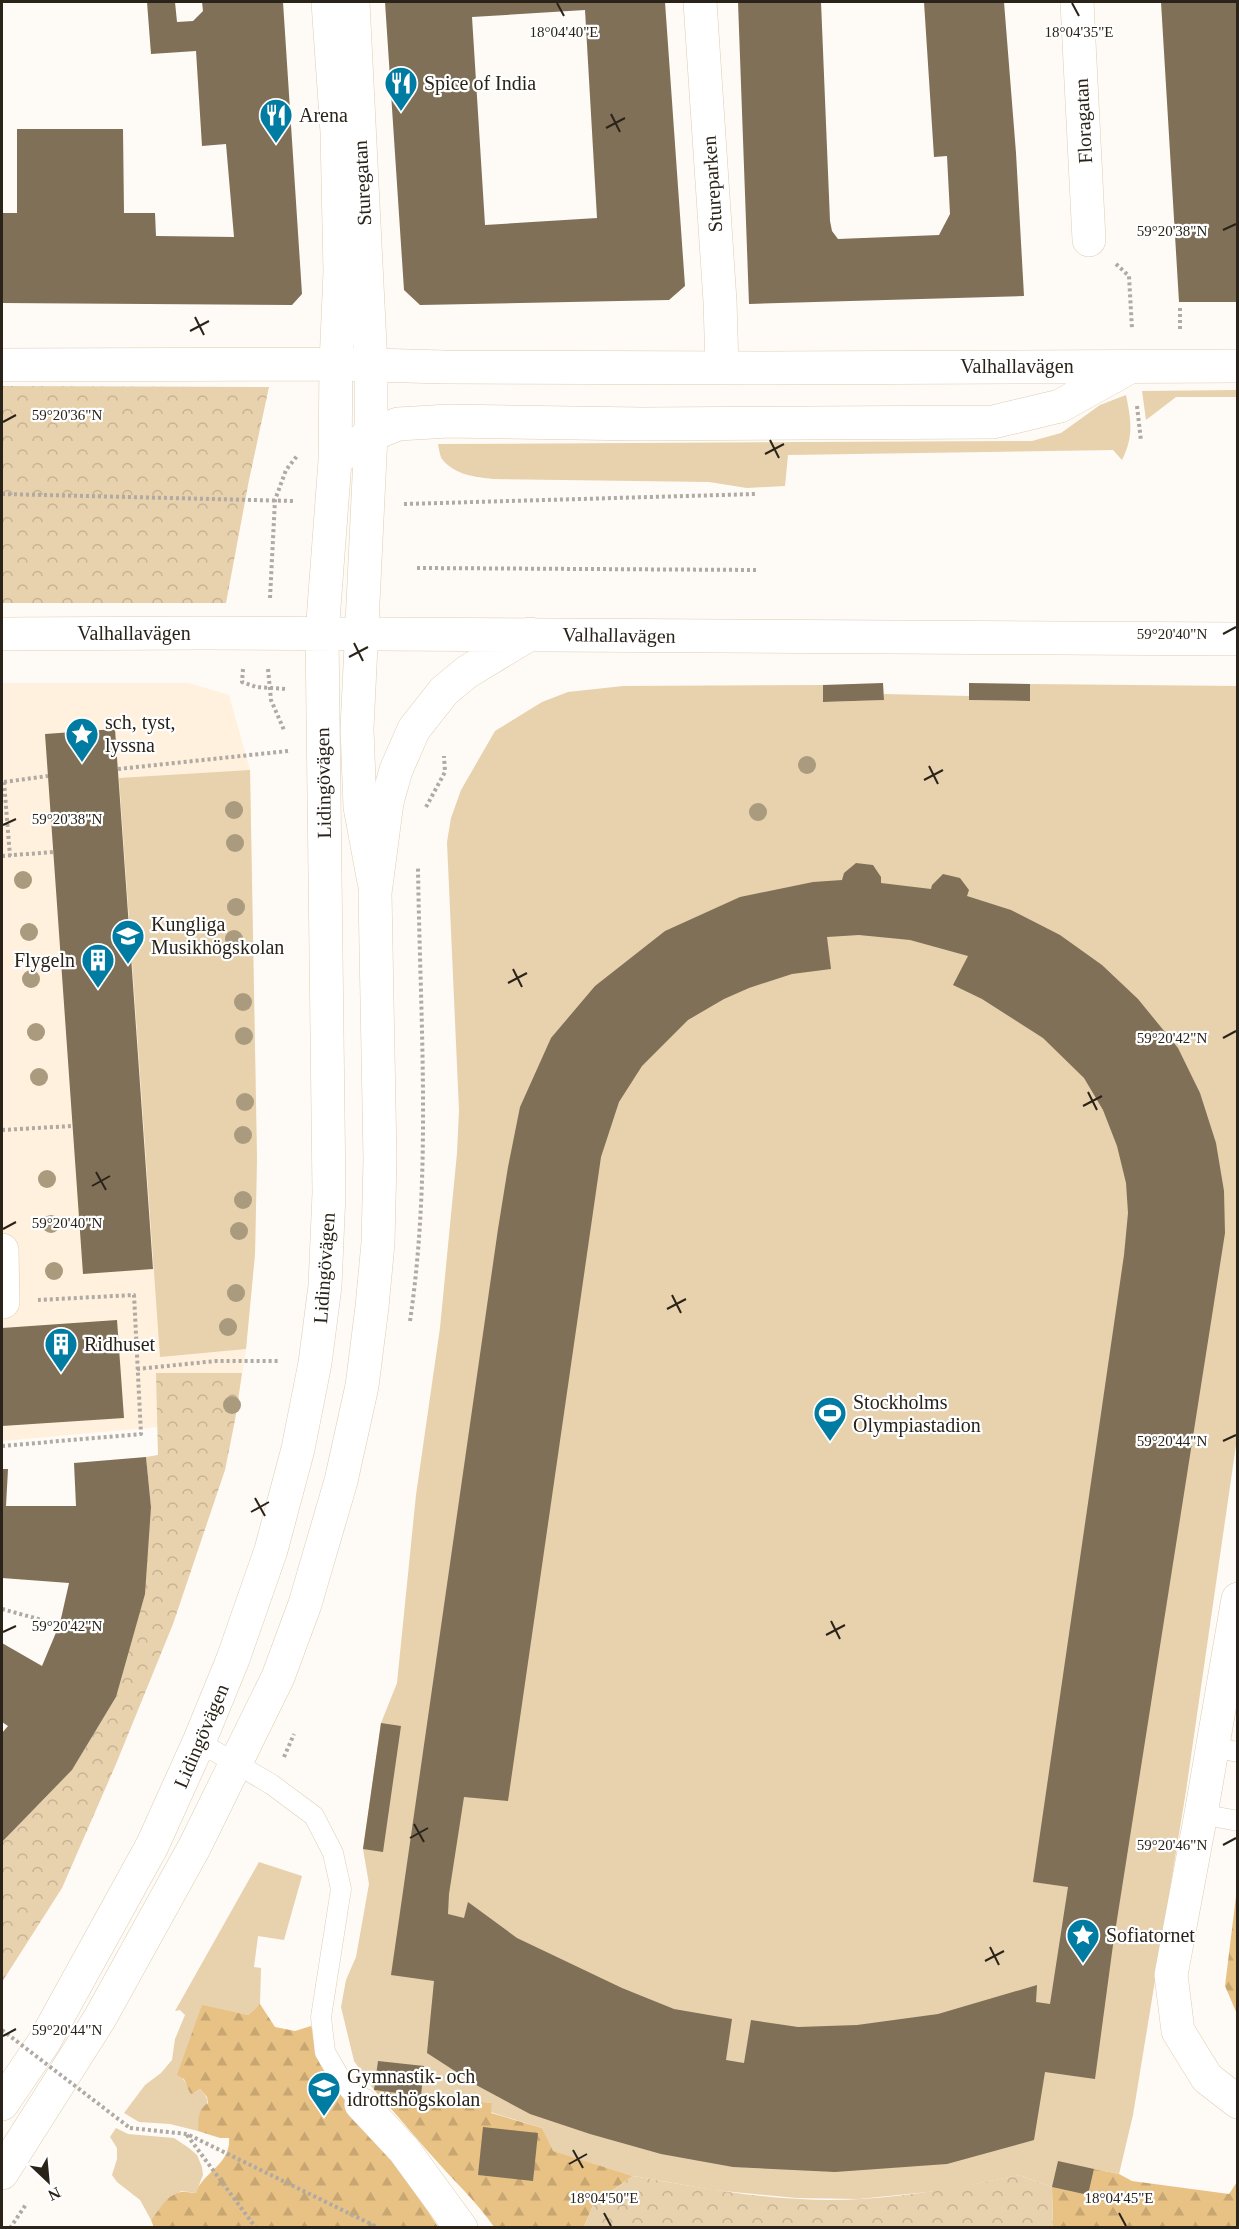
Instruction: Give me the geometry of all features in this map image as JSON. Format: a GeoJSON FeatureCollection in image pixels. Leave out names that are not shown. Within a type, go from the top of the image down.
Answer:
{"type":"FeatureCollection","features":[{"type":"Feature","properties":{"kind":"main road","name":"Sturegatan"},"geometry":{"type":"LineString","coordinates":[[328,2],[337,132],[340,261],[336,364]]}},
{"type":"Feature","properties":{"kind":"main road","name":"Sturegatan"},"geometry":{"type":"LineString","coordinates":[[353,2],[371,365]]}},
{"type":"Feature","properties":{"kind":"main road","name":"Stureparken"},"geometry":{"type":"LineString","coordinates":[[700,2],[720,301],[722,367]]}},
{"type":"Feature","properties":{"kind":"main road","name":"Floragatan"},"geometry":{"type":"LineString","coordinates":[[1077,2],[1089,240]]}},
{"type":"Feature","properties":{"kind":"main road","name":"Lidingövägen"},"geometry":{"type":"LineString","coordinates":[[2,2104],[44,2042],[131,1886],[152,1846],[199,1742],[233,1659],[274,1539],[298,1449],[315,1363],[325,1286],[329,1193],[322,634],[335,461],[336,364]]}},
{"type":"Feature","properties":{"kind":"main road","name":"Valhallavägen"},"geometry":{"type":"LineString","coordinates":[[2,365],[1238,366]]}},
{"type":"Feature","properties":{"kind":"main road","name":"Lidingövägen"},"geometry":{"type":"LineString","coordinates":[[371,365],[371,435],[357,729],[360,807],[375,893]]}},
{"type":"Feature","properties":{"kind":"main road","name":"Valhallavägen"},"geometry":{"type":"LineString","coordinates":[[335,461],[351,447],[371,435],[398,424],[449,421],[993,422],[1060,406],[1133,366]]}},
{"type":"Feature","properties":{"kind":"main road","name":"Valhallavägen"},"geometry":{"type":"LineString","coordinates":[[2,633],[1238,639]]}},
{"type":"Feature","properties":{"kind":"main road","name":"Lidingövägen"},"geometry":{"type":"LineString","coordinates":[[2,2173],[100,2018],[195,1846],[278,1677],[305,1604],[341,1481],[362,1386],[372,1307],[380,1159],[375,893],[387,802],[396,770],[414,729],[444,691],[467,672],[530,634]]}},
{"type":"Feature","properties":{"kind":"main road"},"geometry":{"type":"LineString","coordinates":[[2,1250],[3,1302]]}},
{"type":"Feature","properties":{"kind":"main road"},"geometry":{"type":"LineString","coordinates":[[1238,1599],[1225,1749],[1202,1814],[1171,1975],[1178,2031],[1207,2078],[1238,2102]]}},
{"type":"Feature","properties":{"kind":"main road"},"geometry":{"type":"LineString","coordinates":[[362,2104],[404,2150],[461,2228]]}},
{"type":"Feature","properties":{"kind":"lane"},"geometry":{"type":"LineString","coordinates":[[199,1742],[271,1784],[314,1816],[333,1853],[341,1889],[321,2017],[323,2040],[325,2052],[340,2078],[362,2104]]}},
{"type":"Feature","properties":{"kind":"lane"},"geometry":{"type":"LineString","coordinates":[[1202,1814],[1238,1821]]}},
{"type":"Feature","properties":{"kind":"path"},"geometry":{"type":"LineString","coordinates":[[2,494],[275,500],[268,634]]}},
{"type":"Feature","properties":{"kind":"path"},"geometry":{"type":"LineString","coordinates":[[418,504],[756,494]]}},
{"type":"Feature","properties":{"kind":"path"},"geometry":{"type":"LineString","coordinates":[[417,568],[757,570]]}},
{"type":"Feature","properties":{"kind":"path","name":"Lidingövägen"},"geometry":{"type":"LineString","coordinates":[[268,689],[285,731]]}},
{"type":"Feature","properties":{"kind":"path","name":"Lidingövägen"},"geometry":{"type":"LineString","coordinates":[[288,742],[289,762]]}},
{"type":"Feature","properties":{"kind":"path"},"geometry":{"type":"LineString","coordinates":[[118,769],[289,751]]}},
{"type":"Feature","properties":{"kind":"path"},"geometry":{"type":"LineString","coordinates":[[10,856],[3,782],[48,776]]}},
{"type":"Feature","properties":{"kind":"path"},"geometry":{"type":"LineString","coordinates":[[2,856],[53,852]]}},
{"type":"Feature","properties":{"kind":"path"},"geometry":{"type":"LineString","coordinates":[[2,1131],[72,1126]]}},
{"type":"Feature","properties":{"kind":"path"},"geometry":{"type":"LineString","coordinates":[[2,1446],[141,1434],[134,1295],[3,1302]]}},
{"type":"Feature","properties":{"kind":"path"},"geometry":{"type":"LineString","coordinates":[[137,1369],[216,1361],[280,1360],[279,1371]]}},
{"type":"Feature","properties":{"kind":"path"},"geometry":{"type":"LineString","coordinates":[[2,1608],[42,1620]]}},
{"type":"Feature","properties":{"kind":"path"},"geometry":{"type":"LineString","coordinates":[[2,2030],[130,2128],[186,2134],[379,2228]]}},
{"type":"Feature","properties":{"kind":"path"},"geometry":{"type":"LineString","coordinates":[[2,2042],[7,2033]]}},
{"type":"Feature","properties":{"kind":"path"},"geometry":{"type":"LineString","coordinates":[[186,2134],[256,2228]]}},
{"type":"Feature","properties":{"kind":"shaded area","name":"Kungliga Musikhögskolan"},"geometry":{"type":"Polygon","coordinates":[[[2,683],[189,683],[229,695],[250,770],[257,1159],[255,1254],[246,1349],[235,1420],[2,1441],[2,683]]]}},
{"type":"Feature","properties":{"kind":"green space"},"geometry":{"type":"Polygon","coordinates":[[[2,386],[269,387],[226,603],[2,603],[2,386]]]}},
{"type":"Feature","properties":{"kind":"green space"},"geometry":{"type":"Polygon","coordinates":[[[1237,390],[1237,397],[1176,397],[1146,420],[1142,391],[1237,390]]]}},
{"type":"Feature","properties":{"kind":"green space"},"geometry":{"type":"Polygon","coordinates":[[[1126,395],[1130,435],[1122,460],[1113,450],[788,455],[785,486],[747,488],[709,482],[493,479],[453,469],[442,459],[438,444],[1032,441],[1061,433],[1100,405],[1126,395]]]}},
{"type":"Feature","properties":{"kind":"green space","name":"Stockholms Olympiastadion"},"geometry":{"type":"Polygon","coordinates":[[[1030,684],[1237,686],[1237,1438],[1186,1791],[1133,2115],[1119,2174],[1094,2169],[1088,2195],[1052,2187],[1019,2175],[947,2190],[859,2199],[796,2198],[713,2190],[633,2176],[552,2151],[542,2128],[490,2112],[492,2103],[374,2090],[354,2061],[341,2007],[346,1980],[356,1957],[369,1884],[363,1849],[381,1723],[397,1683],[416,1495],[440,1328],[459,1110],[447,842],[451,818],[461,790],[495,731],[542,702],[568,692],[623,686],[823,685],[824,702],[883,700],[884,694],[969,696],[969,700],[1030,701],[1030,684]]]}},
{"type":"Feature","properties":{"kind":"green space"},"geometry":{"type":"Polygon","coordinates":[[[250,770],[257,1159],[255,1254],[246,1349],[160,1357],[119,778],[250,770]]]}},
{"type":"Feature","properties":{"kind":"green space"},"geometry":{"type":"Polygon","coordinates":[[[156,1373],[242,1373],[225,1470],[173,1624],[62,1888],[2,1982],[2,1842],[72,1770],[116,1697],[151,1507],[146,1457],[158,1455],[156,1373]]]}},
{"type":"Feature","properties":{"kind":"green space"},"geometry":{"type":"Polygon","coordinates":[[[259,1862],[302,1876],[284,1940],[258,1936],[254,1967],[261,1968],[260,2004],[248,2015],[202,2006],[182,2077],[192,2094],[200,2089],[207,2100],[198,2131],[170,2124],[139,2122],[124,2113],[145,2085],[161,2073],[172,2060],[175,2039],[185,2015],[180,2010],[175,2011],[259,1862]]]}},
{"type":"Feature","properties":{"kind":"green space"},"geometry":{"type":"Polygon","coordinates":[[[1237,1888],[1238,2014],[1225,1986],[1237,1888]]]}},
{"type":"Feature","properties":{"kind":"green space"},"geometry":{"type":"Polygon","coordinates":[[[260,2004],[275,2027],[295,2031],[311,2026],[322,2055],[393,2157],[438,2227],[154,2228],[151,2220],[164,2203],[176,2193],[196,2193],[204,2179],[226,2155],[228,2147],[229,2138],[220,2138],[198,2131],[199,2115],[208,2103],[207,2097],[200,2089],[190,2093],[184,2079],[177,2075],[202,2005],[248,2015],[260,2004]]]}},
{"type":"Feature","properties":{"kind":"green space"},"geometry":{"type":"Polygon","coordinates":[[[374,2090],[492,2103],[491,2113],[542,2128],[553,2151],[633,2176],[594,2203],[584,2227],[494,2227],[473,2200],[374,2090]]]}},
{"type":"Feature","properties":{"kind":"green space"},"geometry":{"type":"Polygon","coordinates":[[[116,2128],[128,2134],[174,2138],[189,2148],[197,2155],[202,2167],[203,2175],[196,2193],[182,2191],[172,2195],[151,2220],[140,2200],[117,2182],[112,2175],[117,2159],[117,2148],[110,2137],[116,2128]]]}},
{"type":"Feature","properties":{"kind":"green space"},"geometry":{"type":"Polygon","coordinates":[[[1094,2169],[1119,2174],[1132,2181],[1229,2194],[1237,2182],[1237,2227],[1053,2227],[1052,2187],[1088,2195],[1094,2169]]]}},
{"type":"Feature","properties":{"kind":"green space"},"geometry":{"type":"Polygon","coordinates":[[[1019,2175],[1052,2187],[1053,2227],[584,2227],[594,2203],[633,2176],[746,2194],[832,2200],[881,2198],[920,2193],[1019,2175]]]}},
{"type":"Feature","properties":{"kind":"building"},"geometry":{"type":"Polygon","coordinates":[[[147,2],[175,2],[177,22],[193,21],[203,11],[202,2],[283,2],[302,294],[292,305],[2,303],[2,213],[17,213],[17,129],[123,129],[124,213],[155,213],[156,236],[234,237],[226,144],[202,146],[196,51],[151,54],[147,2]]]}},
{"type":"Feature","properties":{"kind":"building"},"geometry":{"type":"Polygon","coordinates":[[[385,2],[665,2],[685,286],[669,300],[420,305],[404,290],[385,2]],[[585,10],[472,17],[485,225],[597,218],[585,10]]]}},
{"type":"Feature","properties":{"kind":"building"},"geometry":{"type":"Polygon","coordinates":[[[738,2],[821,2],[830,221],[832,231],[838,239],[939,235],[950,214],[947,156],[934,157],[924,2],[1004,2],[1024,296],[749,304],[738,2]]]}},
{"type":"Feature","properties":{"kind":"building"},"geometry":{"type":"Polygon","coordinates":[[[1161,2],[1238,2],[1238,302],[1179,302],[1161,2]]]}},
{"type":"Feature","properties":{"kind":"building"},"geometry":{"type":"Polygon","coordinates":[[[883,683],[884,700],[823,702],[823,685],[883,683]]]}},
{"type":"Feature","properties":{"kind":"building"},"geometry":{"type":"Polygon","coordinates":[[[969,683],[1030,684],[1030,701],[969,700],[969,683]]]}},
{"type":"Feature","properties":{"kind":"building","name":"Flygeln"},"geometry":{"type":"Polygon","coordinates":[[[115,729],[153,1269],[83,1274],[45,734],[115,729]]]}},
{"type":"Feature","properties":{"kind":"building"},"geometry":{"type":"Polygon","coordinates":[[[856,863],[873,865],[881,877],[881,883],[931,889],[943,874],[960,878],[969,890],[967,896],[1011,910],[1060,935],[1102,965],[1138,999],[1178,1048],[1200,1093],[1216,1143],[1224,1191],[1225,1233],[1113,1945],[1095,2079],[1045,2072],[1034,2140],[947,2164],[835,2172],[733,2167],[661,2154],[530,2114],[478,2086],[427,2053],[434,1981],[391,1975],[498,1229],[520,1107],[551,1038],[595,986],[665,931],[740,897],[813,882],[842,880],[844,873],[856,863]],[[859,935],[827,937],[831,969],[792,974],[749,988],[724,999],[688,1020],[642,1066],[619,1102],[601,1157],[508,1801],[464,1797],[449,1894],[448,1914],[464,1918],[468,1902],[517,1938],[622,1988],[674,2009],[732,2019],[726,2060],[744,2063],[751,2020],[798,2027],[857,2025],[938,2014],[1037,1985],[1036,2002],[1050,2004],[1068,1887],[1033,1882],[1124,1255],[1128,1213],[1126,1183],[1117,1146],[1103,1110],[1084,1078],[1043,1038],[982,999],[953,985],[968,956],[910,940],[859,935]]]}},
{"type":"Feature","properties":{"kind":"building","name":"Ridhuset"},"geometry":{"type":"Polygon","coordinates":[[[117,1320],[124,1418],[2,1426],[2,1328],[117,1320]]]}},
{"type":"Feature","properties":{"kind":"building"},"geometry":{"type":"Polygon","coordinates":[[[146,1457],[151,1507],[145,1594],[116,1697],[72,1770],[2,1842],[2,1733],[8,1726],[2,1722],[2,1643],[42,1666],[60,1623],[69,1583],[2,1578],[2,1469],[8,1469],[6,1506],[76,1506],[74,1463],[146,1457]]]}},
{"type":"Feature","properties":{"kind":"building"},"geometry":{"type":"Polygon","coordinates":[[[381,1723],[401,1726],[383,1852],[363,1849],[381,1723]]]}},
{"type":"Feature","properties":{"kind":"building"},"geometry":{"type":"Polygon","coordinates":[[[378,2061],[424,2066],[421,2096],[374,2090],[378,2061]]]}},
{"type":"Feature","properties":{"kind":"building"},"geometry":{"type":"Polygon","coordinates":[[[483,2127],[538,2133],[533,2181],[478,2175],[483,2127]]]}},
{"type":"Feature","properties":{"kind":"building"},"geometry":{"type":"Polygon","coordinates":[[[1058,2161],[1094,2169],[1088,2195],[1052,2187],[1058,2161]]]}},
{"type":"Feature","properties":{"kind":"place","name":"Spice of India"},"geometry":{"type":"Point","coordinates":[401,112]}},
{"type":"Feature","properties":{"kind":"place","name":"Arena"},"geometry":{"type":"Point","coordinates":[276,144]}},
{"type":"Feature","properties":{"kind":"place","name":"sch, tyst, lyssna"},"geometry":{"type":"Point","coordinates":[82,763]}},
{"type":"Feature","properties":{"kind":"place","name":"Kungliga Musikhögskolan"},"geometry":{"type":"Point","coordinates":[128,965]}},
{"type":"Feature","properties":{"kind":"place","name":"Flygeln"},"geometry":{"type":"Point","coordinates":[98,989]}},
{"type":"Feature","properties":{"kind":"place","name":"Ridhuset"},"geometry":{"type":"Point","coordinates":[61,1373]}},
{"type":"Feature","properties":{"kind":"place","name":"Stockholms Olympiastadion"},"geometry":{"type":"Point","coordinates":[830,1442]}},
{"type":"Feature","properties":{"kind":"place","name":"Sofiatornet"},"geometry":{"type":"Point","coordinates":[1083,1964]}},
{"type":"Feature","properties":{"kind":"place","name":"Gymnastik- och idrottshögskolan"},"geometry":{"type":"Point","coordinates":[324,2117]}}]}
